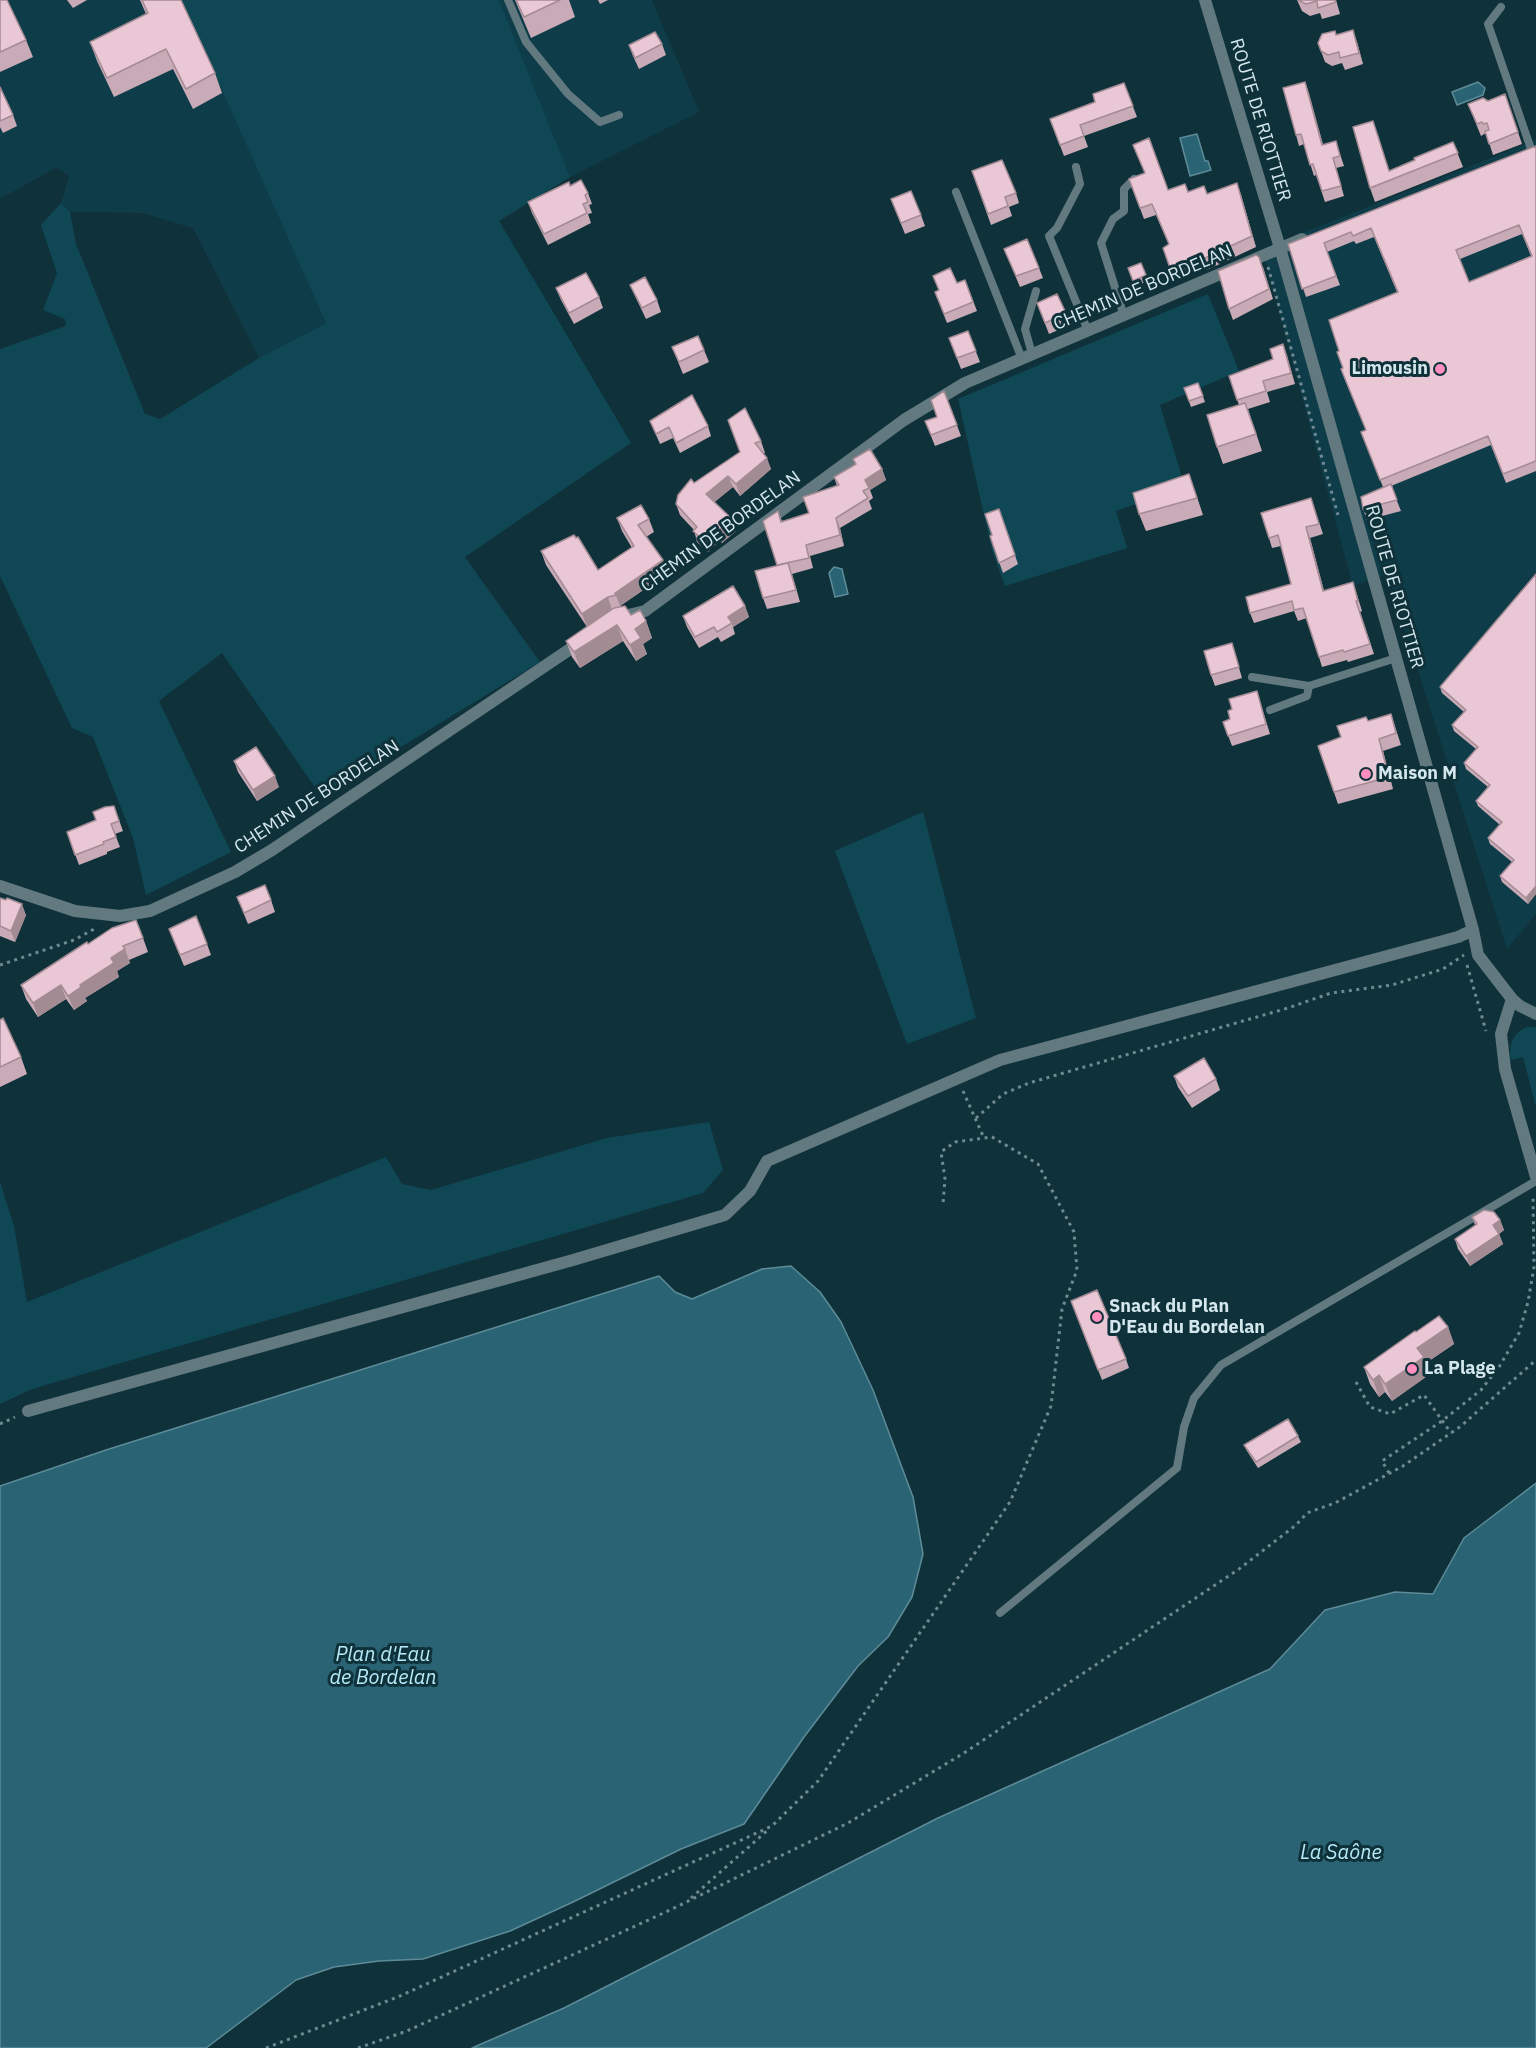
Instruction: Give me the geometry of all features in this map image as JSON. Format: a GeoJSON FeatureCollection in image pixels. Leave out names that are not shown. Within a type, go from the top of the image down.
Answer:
{"type":"FeatureCollection","features":[{"type":"Feature","properties":{"kind":"street","name":"ROUTE DE RIOTTIER"},"geometry":{"type":"LineString","coordinates":[[1205,0],[1280,248],[1473,930],[1478,955],[1512,999]]}},
{"type":"Feature","properties":{"kind":"street","name":"CHEMIN DE BORDELAN"},"geometry":{"type":"LineString","coordinates":[[609,623],[617,617],[645,610],[904,420],[965,383],[1312,235]]}},
{"type":"Feature","properties":{"kind":"street","name":"CHEMIN DE BORDELAN"},"geometry":{"type":"LineString","coordinates":[[0,886],[75,911],[120,916],[150,911],[245,866],[272,850],[594,633]]}},
{"type":"Feature","properties":{"kind":"street"},"geometry":{"type":"LineString","coordinates":[[28,1411],[573,1260],[725,1215],[750,1191],[766,1161],[1000,1060],[1458,937],[1473,930]]}},
{"type":"Feature","properties":{"kind":"street"},"geometry":{"type":"LineString","coordinates":[[1535,1180],[1505,1069],[1501,1034],[1512,999],[1536,1014]]}},
{"type":"Feature","properties":{"kind":"lane"},"geometry":{"type":"LineString","coordinates":[[508,0],[526,42],[567,94],[600,122],[619,115]]}},
{"type":"Feature","properties":{"kind":"lane"},"geometry":{"type":"LineString","coordinates":[[1501,7],[1488,24],[1529,150]]}},
{"type":"Feature","properties":{"kind":"lane"},"geometry":{"type":"LineString","coordinates":[[1076,167],[1080,184],[1057,228],[1049,236],[1088,331]]}},
{"type":"Feature","properties":{"kind":"lane"},"geometry":{"type":"LineString","coordinates":[[1124,316],[1101,243],[1113,219],[1124,211],[1124,189],[1134,179]]}},
{"type":"Feature","properties":{"kind":"lane"},"geometry":{"type":"LineString","coordinates":[[956,192],[1027,357]]}},
{"type":"Feature","properties":{"kind":"lane"},"geometry":{"type":"LineString","coordinates":[[1027,357],[1025,328],[1036,291]]}},
{"type":"Feature","properties":{"kind":"lane"},"geometry":{"type":"LineString","coordinates":[[1252,677],[1309,686],[1396,658]]}},
{"type":"Feature","properties":{"kind":"lane"},"geometry":{"type":"LineString","coordinates":[[1270,710],[1307,696],[1309,686]]}},
{"type":"Feature","properties":{"kind":"lane"},"geometry":{"type":"LineString","coordinates":[[1000,1613],[1178,1468],[1184,1427],[1194,1398],[1221,1365],[1535,1180]]}},
{"type":"Feature","properties":{"kind":"path"},"geometry":{"type":"LineString","coordinates":[[0,965],[75,940],[120,916]]}},
{"type":"Feature","properties":{"kind":"path"},"geometry":{"type":"LineString","coordinates":[[976,1118],[1003,1094],[1029,1083],[1288,1008],[1331,993],[1392,985],[1443,969],[1464,955]]}},
{"type":"Feature","properties":{"kind":"path"},"geometry":{"type":"LineString","coordinates":[[958,1078],[984,1138]]}},
{"type":"Feature","properties":{"kind":"path"},"geometry":{"type":"LineString","coordinates":[[687,1902],[772,1826],[818,1781],[1010,1502],[1051,1406],[1062,1309],[1077,1270],[1074,1232],[1038,1164],[992,1137],[955,1142],[940,1152],[945,1179],[943,1203]]}},
{"type":"Feature","properties":{"kind":"path"},"geometry":{"type":"LineString","coordinates":[[1389,1473],[1382,1461],[1442,1421],[1481,1390],[1519,1333],[1528,1302],[1534,1267],[1535,1180]]}},
{"type":"Feature","properties":{"kind":"path"},"geometry":{"type":"LineString","coordinates":[[358,2048],[407,2031],[687,1902],[848,1823],[964,1753],[1239,1569],[1296,1525],[1307,1513],[1335,1503],[1389,1473],[1451,1433],[1536,1360]]}},
{"type":"Feature","properties":{"kind":"path"},"geometry":{"type":"LineString","coordinates":[[1356,1382],[1370,1407],[1390,1414],[1424,1395],[1451,1433]]}},
{"type":"Feature","properties":{"kind":"path"},"geometry":{"type":"LineString","coordinates":[[266,2048],[400,1995],[772,1826]]}},
{"type":"Feature","properties":{"kind":"shaded area"},"geometry":{"type":"Polygon","coordinates":[[[0,0],[183,0],[331,320],[259,358],[193,228],[142,213],[70,212],[61,203],[69,176],[57,167],[0,199],[0,0]]]}},
{"type":"Feature","properties":{"kind":"shaded area"},"geometry":{"type":"Polygon","coordinates":[[[182,0],[499,0],[570,177],[499,221],[631,443],[465,557],[540,662],[321,796],[222,653],[159,701],[231,852],[146,895],[133,838],[93,737],[72,728],[0,576],[0,349],[66,326],[65,319],[43,310],[57,273],[41,225],[61,203],[70,212],[76,244],[145,414],[160,419],[259,358],[326,323],[182,0]]]}},
{"type":"Feature","properties":{"kind":"shaded area"},"geometry":{"type":"Polygon","coordinates":[[[499,0],[652,0],[699,112],[570,177],[499,0]]]}},
{"type":"Feature","properties":{"kind":"shaded area"},"geometry":{"type":"Polygon","coordinates":[[[1536,140],[1536,914],[1507,949],[1387,574],[1353,586],[1262,249],[1536,140]]]}},
{"type":"Feature","properties":{"kind":"shaded area"},"geometry":{"type":"Polygon","coordinates":[[[1208,294],[1239,371],[1160,405],[1185,487],[1116,511],[1127,548],[1005,586],[992,550],[958,399],[1208,294]]]}},
{"type":"Feature","properties":{"kind":"shaded area"},"geometry":{"type":"Polygon","coordinates":[[[923,812],[976,1018],[907,1044],[835,851],[923,812]]]}},
{"type":"Feature","properties":{"kind":"shaded area"},"geometry":{"type":"Polygon","coordinates":[[[1527,1027],[1536,1027],[1536,1107],[1523,1057],[1511,1060],[1510,1055],[1515,1036],[1527,1027]]]}},
{"type":"Feature","properties":{"kind":"shaded area"},"geometry":{"type":"Polygon","coordinates":[[[709,1122],[723,1170],[703,1193],[32,1389],[0,1404],[0,1182],[14,1226],[27,1302],[386,1157],[402,1184],[431,1190],[607,1138],[709,1122]]]}},
{"type":"Feature","properties":{"kind":"water"},"geometry":{"type":"Polygon","coordinates":[[[1478,82],[1485,88],[1483,95],[1457,105],[1452,92],[1478,82]]]}},
{"type":"Feature","properties":{"kind":"water"},"geometry":{"type":"Polygon","coordinates":[[[1197,134],[1205,161],[1208,161],[1211,170],[1190,176],[1180,138],[1197,134]]]}},
{"type":"Feature","properties":{"kind":"water"},"geometry":{"type":"Polygon","coordinates":[[[834,567],[842,569],[848,594],[835,597],[829,573],[834,567]]]}},
{"type":"Feature","properties":{"kind":"water","name":"Plan d'Eau de Bordelan"},"geometry":{"type":"Polygon","coordinates":[[[791,1266],[820,1292],[841,1322],[873,1390],[913,1497],[923,1554],[912,1597],[888,1637],[858,1666],[804,1737],[744,1824],[681,1849],[510,1931],[423,1959],[379,1961],[334,1967],[296,1980],[206,2048],[0,2048],[0,1486],[106,1450],[659,1276],[675,1292],[692,1299],[762,1269],[791,1266]]]}},
{"type":"Feature","properties":{"kind":"water","name":"La Saône"},"geometry":{"type":"Polygon","coordinates":[[[1536,1483],[1536,2048],[472,2048],[564,2008],[938,1818],[1270,1669],[1325,1610],[1395,1592],[1433,1594],[1464,1538],[1536,1483]]]}},
{"type":"Feature","properties":{"kind":"building"},"geometry":{"type":"Polygon","coordinates":[[[0,0],[7,0],[26,40],[0,52],[0,0]]]}},
{"type":"Feature","properties":{"kind":"building"},"geometry":{"type":"Polygon","coordinates":[[[142,0],[181,0],[215,73],[186,89],[166,49],[107,78],[90,42],[148,13],[142,0]]]}},
{"type":"Feature","properties":{"kind":"building"},"geometry":{"type":"Polygon","coordinates":[[[516,0],[560,0],[524,17],[516,0]]]}},
{"type":"Feature","properties":{"kind":"building"},"geometry":{"type":"Polygon","coordinates":[[[1298,0],[1335,0],[1336,2],[1318,8],[1317,1],[1306,4],[1298,0]]]}},
{"type":"Feature","properties":{"kind":"building"},"geometry":{"type":"Polygon","coordinates":[[[1353,30],[1359,53],[1340,58],[1339,52],[1328,55],[1321,51],[1318,43],[1322,34],[1335,31],[1336,35],[1353,30]]]}},
{"type":"Feature","properties":{"kind":"building"},"geometry":{"type":"Polygon","coordinates":[[[655,32],[662,44],[635,58],[629,45],[655,32]]]}},
{"type":"Feature","properties":{"kind":"building"},"geometry":{"type":"Polygon","coordinates":[[[1305,82],[1322,145],[1336,141],[1340,156],[1333,158],[1341,186],[1322,191],[1313,164],[1310,165],[1301,134],[1296,135],[1283,88],[1305,82]]]}},
{"type":"Feature","properties":{"kind":"building"},"geometry":{"type":"Polygon","coordinates":[[[1124,83],[1133,106],[1080,125],[1084,136],[1060,145],[1050,119],[1095,102],[1093,94],[1124,83]]]}},
{"type":"Feature","properties":{"kind":"building"},"geometry":{"type":"Polygon","coordinates":[[[0,87],[13,115],[0,121],[0,87]]]}},
{"type":"Feature","properties":{"kind":"building"},"geometry":{"type":"Polygon","coordinates":[[[1505,94],[1518,132],[1489,144],[1485,131],[1489,130],[1487,123],[1477,124],[1468,104],[1483,98],[1488,101],[1505,94]]]}},
{"type":"Feature","properties":{"kind":"building"},"geometry":{"type":"Polygon","coordinates":[[[1373,121],[1389,171],[1453,142],[1458,153],[1370,188],[1353,127],[1373,121]]]}},
{"type":"Feature","properties":{"kind":"building"},"geometry":{"type":"Polygon","coordinates":[[[1149,138],[1168,190],[1185,184],[1188,192],[1204,186],[1207,194],[1237,183],[1252,236],[1205,258],[1170,268],[1163,248],[1169,244],[1152,204],[1140,208],[1129,179],[1145,173],[1133,145],[1149,138]]]}},
{"type":"Feature","properties":{"kind":"building","name":"Limousin"},"geometry":{"type":"Polygon","coordinates":[[[1536,146],[1536,461],[1503,474],[1488,436],[1380,480],[1361,432],[1366,430],[1341,369],[1343,368],[1337,352],[1339,351],[1329,320],[1398,292],[1371,228],[1353,236],[1351,232],[1324,243],[1336,276],[1302,289],[1288,244],[1536,146]],[[1519,225],[1456,250],[1469,282],[1532,256],[1519,225]]]}},
{"type":"Feature","properties":{"kind":"building"},"geometry":{"type":"Polygon","coordinates":[[[1002,160],[1016,193],[1005,197],[1008,206],[988,214],[972,171],[1002,160]]]}},
{"type":"Feature","properties":{"kind":"building"},"geometry":{"type":"Polygon","coordinates":[[[581,180],[588,193],[585,195],[588,202],[583,204],[587,213],[544,234],[528,202],[569,182],[570,186],[581,180]]]}},
{"type":"Feature","properties":{"kind":"building"},"geometry":{"type":"Polygon","coordinates":[[[911,191],[921,215],[901,223],[891,199],[911,191]]]}},
{"type":"Feature","properties":{"kind":"building"},"geometry":{"type":"Polygon","coordinates":[[[1027,239],[1039,268],[1016,276],[1004,249],[1027,239]]]}},
{"type":"Feature","properties":{"kind":"building"},"geometry":{"type":"Polygon","coordinates":[[[1256,255],[1259,257],[1269,289],[1229,309],[1218,271],[1256,255]]]}},
{"type":"Feature","properties":{"kind":"building"},"geometry":{"type":"Polygon","coordinates":[[[1141,263],[1146,275],[1133,281],[1128,268],[1141,263]]]}},
{"type":"Feature","properties":{"kind":"building"},"geometry":{"type":"Polygon","coordinates":[[[950,268],[957,283],[965,280],[973,302],[944,314],[935,292],[939,290],[933,276],[950,268]]]}},
{"type":"Feature","properties":{"kind":"building"},"geometry":{"type":"Polygon","coordinates":[[[586,273],[599,297],[569,313],[556,288],[586,273]]]}},
{"type":"Feature","properties":{"kind":"building"},"geometry":{"type":"Polygon","coordinates":[[[645,277],[657,300],[642,308],[630,285],[645,277]]]}},
{"type":"Feature","properties":{"kind":"building"},"geometry":{"type":"Polygon","coordinates":[[[1057,294],[1066,313],[1045,323],[1037,303],[1057,294]]]}},
{"type":"Feature","properties":{"kind":"building"},"geometry":{"type":"Polygon","coordinates":[[[968,331],[976,351],[957,358],[949,338],[968,331]]]}},
{"type":"Feature","properties":{"kind":"building"},"geometry":{"type":"Polygon","coordinates":[[[698,336],[704,350],[679,362],[672,347],[698,336]]]}},
{"type":"Feature","properties":{"kind":"building"},"geometry":{"type":"Polygon","coordinates":[[[1283,344],[1291,373],[1263,381],[1266,391],[1237,400],[1229,376],[1273,359],[1270,349],[1283,344]]]}},
{"type":"Feature","properties":{"kind":"building"},"geometry":{"type":"Polygon","coordinates":[[[1198,383],[1203,396],[1189,401],[1184,388],[1198,383]]]}},
{"type":"Feature","properties":{"kind":"building"},"geometry":{"type":"Polygon","coordinates":[[[944,391],[957,425],[931,435],[925,421],[937,417],[931,400],[944,391]]]}},
{"type":"Feature","properties":{"kind":"building"},"geometry":{"type":"Polygon","coordinates":[[[692,395],[708,426],[676,443],[669,427],[656,434],[650,421],[692,395]]]}},
{"type":"Feature","properties":{"kind":"building"},"geometry":{"type":"Polygon","coordinates":[[[1245,403],[1256,434],[1217,447],[1207,415],[1245,403]]]}},
{"type":"Feature","properties":{"kind":"building"},"geometry":{"type":"Polygon","coordinates":[[[745,408],[761,441],[755,443],[767,458],[736,484],[728,476],[706,494],[732,519],[718,531],[716,529],[704,541],[693,531],[697,527],[676,504],[678,495],[691,479],[694,483],[740,452],[728,420],[745,408]]]}},
{"type":"Feature","properties":{"kind":"building"},"geometry":{"type":"Polygon","coordinates":[[[870,449],[882,469],[865,480],[869,488],[863,491],[868,498],[836,518],[840,535],[806,545],[809,558],[777,565],[763,521],[778,511],[781,522],[809,513],[803,497],[839,485],[834,477],[856,464],[853,459],[870,449]]]}},
{"type":"Feature","properties":{"kind":"building"},"geometry":{"type":"Polygon","coordinates":[[[1189,474],[1197,498],[1139,514],[1133,493],[1189,474]]]}},
{"type":"Feature","properties":{"kind":"building"},"geometry":{"type":"Polygon","coordinates":[[[1391,484],[1397,500],[1363,509],[1361,497],[1391,484]]]}},
{"type":"Feature","properties":{"kind":"building"},"geometry":{"type":"Polygon","coordinates":[[[1311,498],[1319,524],[1306,527],[1323,591],[1353,582],[1358,601],[1356,601],[1370,644],[1319,657],[1303,608],[1294,610],[1292,601],[1250,613],[1246,597],[1291,584],[1278,535],[1269,538],[1261,513],[1311,498]]]}},
{"type":"Feature","properties":{"kind":"building"},"geometry":{"type":"Polygon","coordinates":[[[641,505],[649,519],[638,525],[663,560],[615,593],[616,595],[608,597],[582,614],[541,551],[574,535],[578,537],[598,570],[634,546],[617,518],[641,505]]]}},
{"type":"Feature","properties":{"kind":"building"},"geometry":{"type":"Polygon","coordinates":[[[999,509],[1015,555],[999,563],[985,514],[999,509]]]}},
{"type":"Feature","properties":{"kind":"building"},"geometry":{"type":"Polygon","coordinates":[[[788,563],[796,590],[763,598],[755,571],[788,563]]]}},
{"type":"Feature","properties":{"kind":"building"},"geometry":{"type":"Polygon","coordinates":[[[1536,574],[1536,886],[1526,898],[1500,876],[1514,860],[1488,838],[1502,822],[1476,801],[1490,785],[1464,763],[1478,747],[1452,725],[1466,710],[1440,687],[1536,574]]]}},
{"type":"Feature","properties":{"kind":"building"},"geometry":{"type":"Polygon","coordinates":[[[733,586],[745,606],[728,617],[732,623],[717,632],[714,627],[695,637],[683,616],[733,586]]]}},
{"type":"Feature","properties":{"kind":"building"},"geometry":{"type":"Polygon","coordinates":[[[625,606],[631,615],[640,610],[646,621],[635,629],[641,638],[630,645],[617,625],[574,652],[566,641],[614,608],[625,606]]]}},
{"type":"Feature","properties":{"kind":"building"},"geometry":{"type":"Polygon","coordinates":[[[1232,643],[1239,667],[1211,675],[1204,651],[1232,643]]]}},
{"type":"Feature","properties":{"kind":"building"},"geometry":{"type":"Polygon","coordinates":[[[1257,691],[1266,724],[1228,736],[1223,722],[1230,719],[1228,711],[1232,709],[1229,699],[1257,691]]]}},
{"type":"Feature","properties":{"kind":"building"},"geometry":{"type":"Polygon","coordinates":[[[1391,714],[1396,733],[1379,739],[1389,777],[1334,792],[1318,746],[1341,737],[1337,726],[1366,717],[1368,721],[1391,714]]]}},
{"type":"Feature","properties":{"kind":"building"},"geometry":{"type":"Polygon","coordinates":[[[256,747],[275,776],[253,790],[234,761],[256,747]]]}},
{"type":"Feature","properties":{"kind":"building"},"geometry":{"type":"Polygon","coordinates":[[[114,806],[119,821],[111,824],[116,837],[75,855],[67,832],[96,820],[93,812],[114,806]]]}},
{"type":"Feature","properties":{"kind":"building"},"geometry":{"type":"Polygon","coordinates":[[[265,885],[271,900],[244,913],[237,897],[265,885]]]}},
{"type":"Feature","properties":{"kind":"building"},"geometry":{"type":"Polygon","coordinates":[[[0,898],[6,900],[7,898],[22,904],[11,931],[0,926],[0,898]]]}},
{"type":"Feature","properties":{"kind":"building"},"geometry":{"type":"Polygon","coordinates":[[[196,916],[207,944],[180,955],[169,929],[196,916]]]}},
{"type":"Feature","properties":{"kind":"building"},"geometry":{"type":"Polygon","coordinates":[[[136,920],[143,938],[123,946],[125,949],[111,958],[114,963],[80,985],[81,987],[68,996],[61,985],[33,1003],[21,985],[87,942],[88,944],[112,928],[136,920]]]}},
{"type":"Feature","properties":{"kind":"building"},"geometry":{"type":"Polygon","coordinates":[[[3,1018],[21,1057],[0,1067],[0,1020],[3,1018]]]}},
{"type":"Feature","properties":{"kind":"building"},"geometry":{"type":"Polygon","coordinates":[[[1204,1058],[1216,1079],[1188,1096],[1174,1076],[1204,1058]]]}},
{"type":"Feature","properties":{"kind":"building"},"geometry":{"type":"Polygon","coordinates":[[[1484,1210],[1494,1212],[1500,1220],[1493,1225],[1499,1234],[1466,1256],[1455,1239],[1477,1224],[1472,1217],[1484,1210]]]}},
{"type":"Feature","properties":{"kind":"building"},"geometry":{"type":"Polygon","coordinates":[[[1097,1290],[1126,1359],[1098,1370],[1071,1301],[1097,1290]]]}},
{"type":"Feature","properties":{"kind":"building"},"geometry":{"type":"Polygon","coordinates":[[[1439,1316],[1448,1327],[1417,1348],[1424,1357],[1385,1384],[1379,1375],[1373,1380],[1364,1367],[1439,1316]]]}},
{"type":"Feature","properties":{"kind":"building"},"geometry":{"type":"Polygon","coordinates":[[[1288,1419],[1298,1436],[1256,1462],[1244,1445],[1288,1419]]]}},
{"type":"Feature","properties":{"kind":"place","name":"Limousin"},"geometry":{"type":"Point","coordinates":[1440,369]}},
{"type":"Feature","properties":{"kind":"place","name":"Maison M"},"geometry":{"type":"Point","coordinates":[1366,774]}},
{"type":"Feature","properties":{"kind":"place","name":"Snack du Plan D'Eau du Bordelan"},"geometry":{"type":"Point","coordinates":[1097,1317]}},
{"type":"Feature","properties":{"kind":"place","name":"La Plage"},"geometry":{"type":"Point","coordinates":[1412,1369]}}]}
